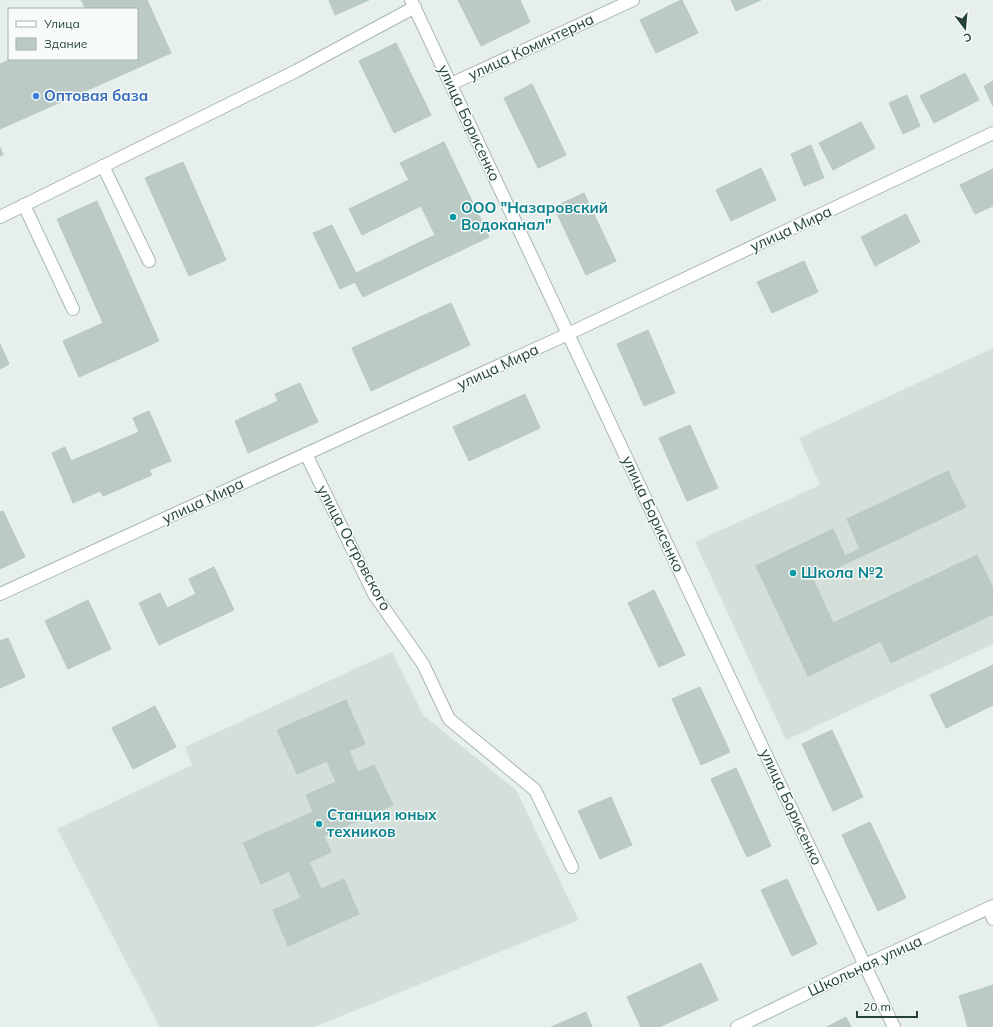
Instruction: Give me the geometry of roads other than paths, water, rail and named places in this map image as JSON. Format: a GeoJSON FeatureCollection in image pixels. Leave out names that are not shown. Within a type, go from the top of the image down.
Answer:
{"type":"FeatureCollection","features":[{"type":"Feature","properties":{"kind":"street","name":"улица Коминтерна"},"geometry":{"type":"LineString","coordinates":[[451,84],[633,0]]}},
{"type":"Feature","properties":{"kind":"street","name":"улица Борисенко"},"geometry":{"type":"LineString","coordinates":[[413,4],[894,1027]]}},
{"type":"Feature","properties":{"kind":"street"},"geometry":{"type":"LineString","coordinates":[[0,217],[296,70],[413,4]]}},
{"type":"Feature","properties":{"kind":"street","name":"улица Мира"},"geometry":{"type":"LineString","coordinates":[[0,594],[568,334],[993,133]]}},
{"type":"Feature","properties":{"kind":"street"},"geometry":{"type":"LineString","coordinates":[[103,166],[149,261]]}},
{"type":"Feature","properties":{"kind":"street"},"geometry":{"type":"LineString","coordinates":[[24,205],[73,309]]}},
{"type":"Feature","properties":{"kind":"street","name":"улица Островского"},"geometry":{"type":"LineString","coordinates":[[306,454],[374,594],[423,664],[448,719],[535,790],[572,867]]}},
{"type":"Feature","properties":{"kind":"street"},"geometry":{"type":"LineString","coordinates":[[991,907],[993,920]]}},
{"type":"Feature","properties":{"kind":"street","name":"Школьная улица"},"geometry":{"type":"LineString","coordinates":[[737,1027],[865,964],[991,907]]}},
{"type":"Feature","properties":{"kind":"place","name":"Оптовая база"},"geometry":{"type":"Point","coordinates":[36,96]}},
{"type":"Feature","properties":{"kind":"place","name":"ООО \"Назаровский Водоканал\""},"geometry":{"type":"Point","coordinates":[453,217]}},
{"type":"Feature","properties":{"kind":"place","name":"Школа №2"},"geometry":{"type":"Point","coordinates":[793,573]}},
{"type":"Feature","properties":{"kind":"place","name":"Станция юных техников"},"geometry":{"type":"Point","coordinates":[319,824]}}]}
